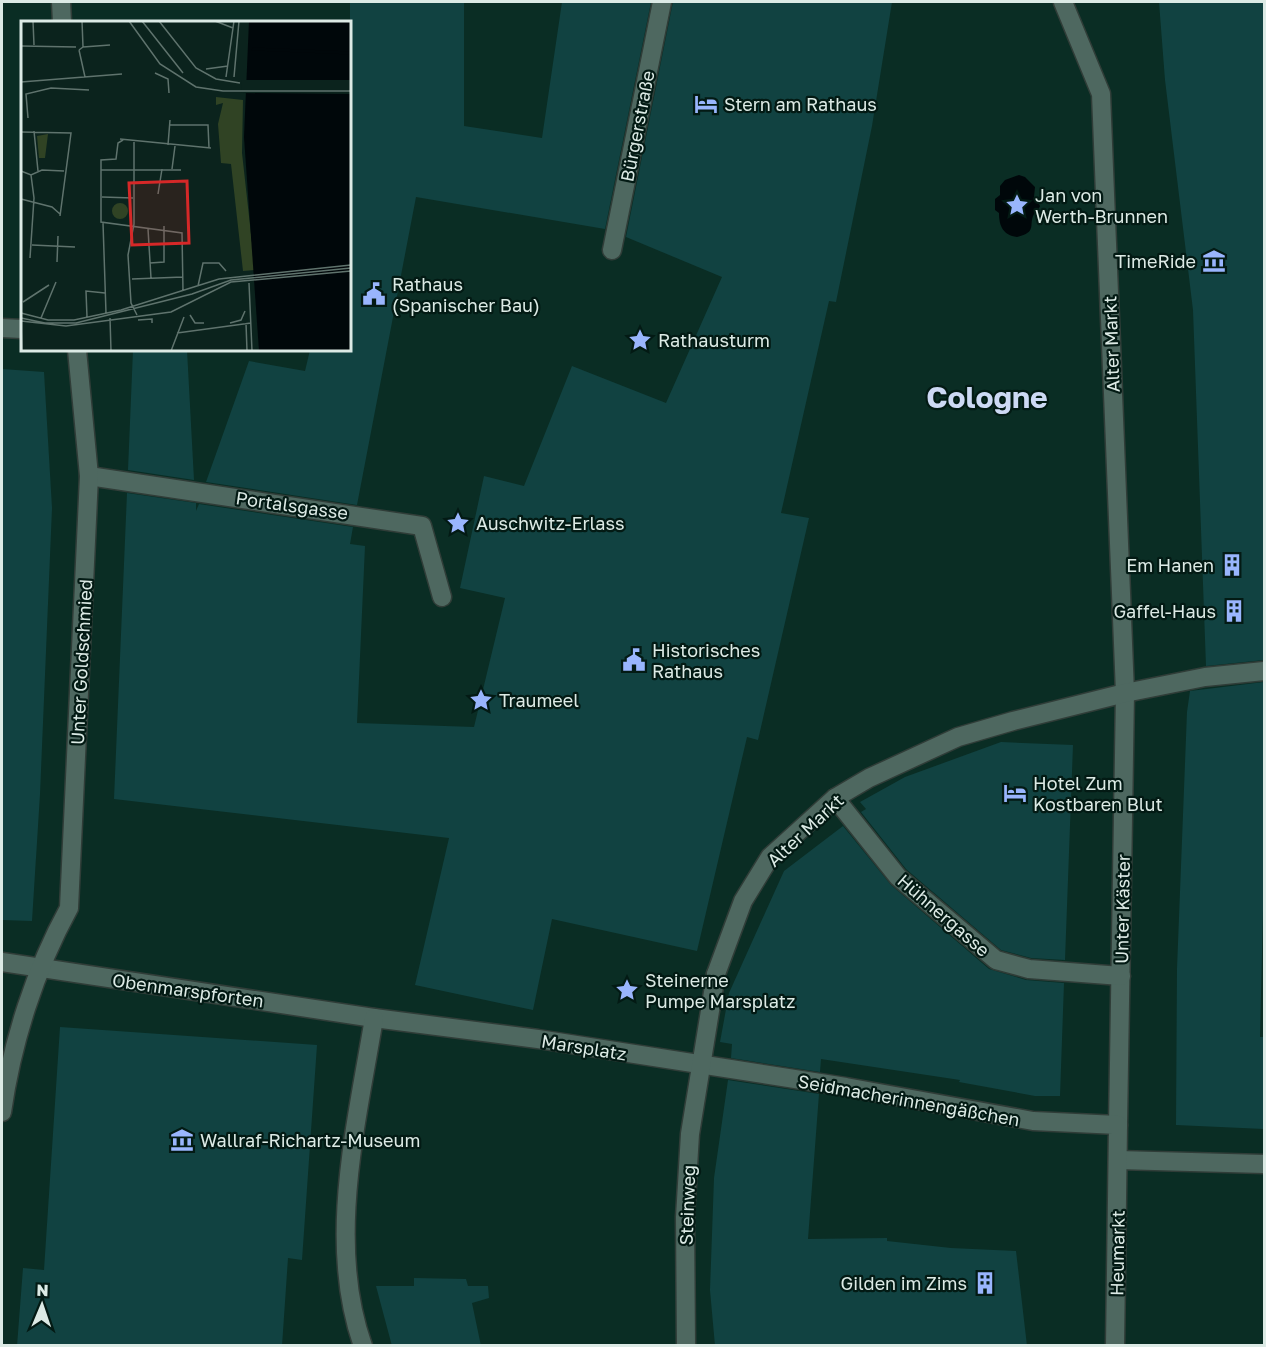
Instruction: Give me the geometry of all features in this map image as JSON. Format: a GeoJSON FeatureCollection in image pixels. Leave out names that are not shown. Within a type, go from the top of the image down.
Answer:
{"type":"FeatureCollection","features":[{"type":"Feature","properties":{"kind":"street"},"geometry":{"type":"LineString","coordinates":[[62,2],[62,21]]}},
{"type":"Feature","properties":{"kind":"street","name":"Bürgerstraße"},"geometry":{"type":"LineString","coordinates":[[612,250],[662,2]]}},
{"type":"Feature","properties":{"kind":"street","name":"Alter Markt"},"geometry":{"type":"LineString","coordinates":[[1063,2],[1101,94],[1125,693]]}},
{"type":"Feature","properties":{"kind":"street"},"geometry":{"type":"LineString","coordinates":[[2,327],[21,329]]}},
{"type":"Feature","properties":{"kind":"street","name":"Unter Goldschmied"},"geometry":{"type":"LineString","coordinates":[[2,1112],[8,1066],[51,940],[69,908],[90,476],[77,351]]}},
{"type":"Feature","properties":{"kind":"street","name":"Portalsgasse"},"geometry":{"type":"LineString","coordinates":[[90,476],[422,526],[442,597]]}},
{"type":"Feature","properties":{"kind":"street","name":"Alter Markt"},"geometry":{"type":"LineString","coordinates":[[701,1066],[716,974],[743,901],[770,857],[835,798],[888,767],[958,737],[1125,693],[1205,677],[1264,671]]}},
{"type":"Feature","properties":{"kind":"street","name":"Unter Käster"},"geometry":{"type":"LineString","coordinates":[[1119,1125],[1125,693]]}},
{"type":"Feature","properties":{"kind":"street","name":"Hühnergasse"},"geometry":{"type":"LineString","coordinates":[[835,798],[898,877],[996,960],[1029,969],[1121,976]]}},
{"type":"Feature","properties":{"kind":"street","name":"Obenmarspforten"},"geometry":{"type":"LineString","coordinates":[[2,962],[374,1018]]}},
{"type":"Feature","properties":{"kind":"street"},"geometry":{"type":"LineString","coordinates":[[363,1346],[357,1328],[345,1264],[345,1217],[374,1018]]}},
{"type":"Feature","properties":{"kind":"street","name":"Marsplatz"},"geometry":{"type":"LineString","coordinates":[[374,1018],[538,1039],[701,1066]]}},
{"type":"Feature","properties":{"kind":"street","name":"Seidmacherinnengäßchen"},"geometry":{"type":"LineString","coordinates":[[701,1066],[846,1087],[1032,1121],[1119,1125]]}},
{"type":"Feature","properties":{"kind":"street","name":"Steinweg"},"geometry":{"type":"LineString","coordinates":[[686,1346],[685,1217],[690,1134],[701,1066]]}},
{"type":"Feature","properties":{"kind":"street","name":"Heumarkt"},"geometry":{"type":"LineString","coordinates":[[1115,1346],[1119,1125]]}},
{"type":"Feature","properties":{"kind":"street"},"geometry":{"type":"LineString","coordinates":[[1118,1160],[1264,1164]]}},
{"type":"Feature","properties":{"kind":"shaded area"},"geometry":{"type":"Polygon","coordinates":[[[2,2],[1264,2],[1264,1345],[2,1345],[2,2]]]}},
{"type":"Feature","properties":{"kind":"shaded area","name":"Jan von Werth-Brunnen"},"geometry":{"type":"Polygon","coordinates":[[[1019,175],[1025,177],[1035,187],[1034,197],[1040,206],[1032,218],[1028,233],[1017,237],[1008,234],[1003,229],[999,213],[995,210],[995,199],[1000,195],[1000,186],[1005,180],[1019,175]]]}},
{"type":"Feature","properties":{"kind":"building","name":"Rathaus (Spanischer Bau)"},"geometry":{"type":"Polygon","coordinates":[[[350,2],[464,2],[464,126],[542,138],[562,2],[651,2],[605,229],[416,197],[357,505],[206,482],[249,361],[305,371],[310,351],[351,351],[350,2]]]}},
{"type":"Feature","properties":{"kind":"building"},"geometry":{"type":"Polygon","coordinates":[[[673,2],[892,2],[872,126],[836,302],[829,301],[781,513],[809,518],[758,740],[747,737],[697,951],[552,919],[533,1010],[415,985],[449,838],[114,799],[127,493],[196,503],[196,511],[199,504],[353,527],[350,544],[365,546],[357,723],[474,727],[505,598],[460,588],[484,476],[524,486],[572,366],[666,403],[722,277],[626,237],[673,2]]]}},
{"type":"Feature","properties":{"kind":"building"},"geometry":{"type":"Polygon","coordinates":[[[1159,2],[1264,2],[1264,660],[1206,666],[1193,310],[1165,80],[1159,2]]]}},
{"type":"Feature","properties":{"kind":"building"},"geometry":{"type":"Polygon","coordinates":[[[133,351],[187,351],[194,480],[128,470],[133,351]]]}},
{"type":"Feature","properties":{"kind":"building"},"geometry":{"type":"Polygon","coordinates":[[[2,369],[44,372],[52,508],[40,794],[32,921],[2,920],[2,369]]]}},
{"type":"Feature","properties":{"kind":"building"},"geometry":{"type":"Polygon","coordinates":[[[1264,682],[1264,869],[1260,1037],[1264,1037],[1264,1129],[1176,1125],[1177,969],[1187,712],[1190,691],[1264,682]]]}},
{"type":"Feature","properties":{"kind":"building"},"geometry":{"type":"Polygon","coordinates":[[[1001,742],[1073,745],[1065,960],[1031,958],[1001,950],[906,869],[861,812],[866,809],[860,802],[905,777],[1001,742]]]}},
{"type":"Feature","properties":{"kind":"building"},"geometry":{"type":"Polygon","coordinates":[[[843,826],[891,885],[989,969],[1026,980],[1064,983],[1060,1096],[1035,1096],[959,1082],[960,1080],[821,1059],[820,1072],[731,1058],[732,1044],[720,1042],[729,993],[784,871],[843,826]]]}},
{"type":"Feature","properties":{"kind":"building","name":"Wallraf-Richartz-Museum"},"geometry":{"type":"Polygon","coordinates":[[[60,1027],[317,1045],[302,1260],[288,1258],[282,1346],[17,1346],[23,1268],[44,1270],[60,1027]]]}},
{"type":"Feature","properties":{"kind":"building"},"geometry":{"type":"Polygon","coordinates":[[[728,1080],[819,1094],[808,1239],[887,1238],[887,1241],[951,1248],[1016,1251],[1027,1346],[715,1346],[710,1290],[714,1178],[728,1080]]]}},
{"type":"Feature","properties":{"kind":"building"},"geometry":{"type":"Polygon","coordinates":[[[414,1278],[466,1279],[468,1286],[488,1286],[489,1298],[472,1303],[481,1346],[392,1346],[376,1286],[414,1286],[414,1278]]]}},
{"type":"Feature","properties":{"kind":"place","name":"Stern am Rathaus"},"geometry":{"type":"Point","coordinates":[706,104]}},
{"type":"Feature","properties":{"kind":"place","name":"Jan von Werth-Brunnen"},"geometry":{"type":"Point","coordinates":[1017,205]}},
{"type":"Feature","properties":{"kind":"place","name":"TimeRide"},"geometry":{"type":"Point","coordinates":[1214,261]}},
{"type":"Feature","properties":{"kind":"place","name":"Rathaus (Spanischer Bau)"},"geometry":{"type":"Point","coordinates":[374,294]}},
{"type":"Feature","properties":{"kind":"place","name":"Rathausturm"},"geometry":{"type":"Point","coordinates":[640,340]}},
{"type":"Feature","properties":{"kind":"place","name":"Auschwitz-Erlass"},"geometry":{"type":"Point","coordinates":[458,523]}},
{"type":"Feature","properties":{"kind":"place","name":"Em Hanen"},"geometry":{"type":"Point","coordinates":[1232,565]}},
{"type":"Feature","properties":{"kind":"place","name":"Gaffel-Haus"},"geometry":{"type":"Point","coordinates":[1234,611]}},
{"type":"Feature","properties":{"kind":"place","name":"Historisches Rathaus"},"geometry":{"type":"Point","coordinates":[634,660]}},
{"type":"Feature","properties":{"kind":"place","name":"Traumeel"},"geometry":{"type":"Point","coordinates":[481,700]}},
{"type":"Feature","properties":{"kind":"place","name":"Hotel Zum Kostbaren Blut"},"geometry":{"type":"Point","coordinates":[1015,793]}},
{"type":"Feature","properties":{"kind":"place","name":"Steinerne Pumpe Marsplatz"},"geometry":{"type":"Point","coordinates":[627,990]}},
{"type":"Feature","properties":{"kind":"place","name":"Wallraf-Richartz-Museum"},"geometry":{"type":"Point","coordinates":[182,1140]}},
{"type":"Feature","properties":{"kind":"place","name":"Gilden im Zims"},"geometry":{"type":"Point","coordinates":[985,1283]}},
{"type":"Feature","properties":{"kind":"district","name":"Cologne"},"geometry":{"type":"Point","coordinates":[987,397]}}]}
